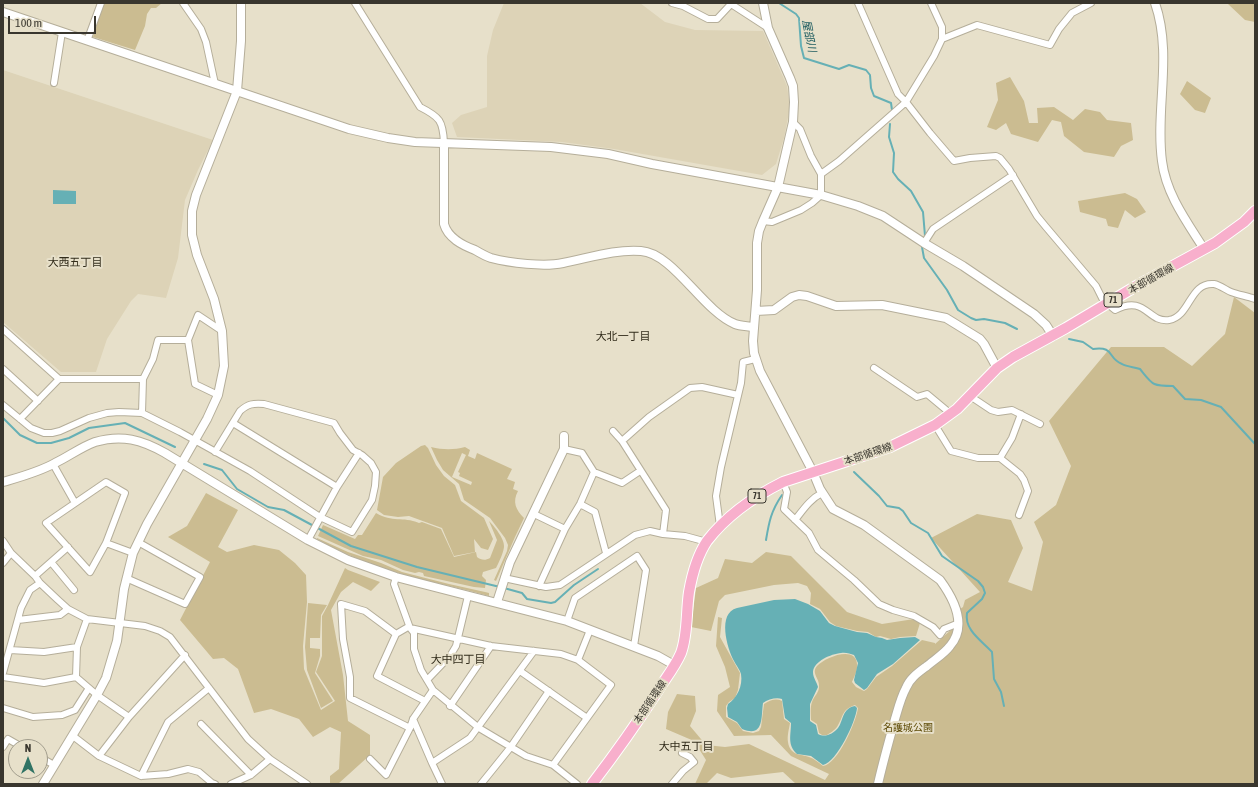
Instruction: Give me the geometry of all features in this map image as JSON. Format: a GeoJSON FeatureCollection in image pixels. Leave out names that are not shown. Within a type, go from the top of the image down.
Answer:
{"type":"FeatureCollection","features":[{"type":"Feature","properties":{"kind":"main road","name":"本部循環線"},"geometry":{"type":"LineString","coordinates":[[592,784],[612,758],[674,665],[683,645],[691,577],[699,556],[707,542],[720,526],[752,499],[783,482],[890,447],[935,425],[951,414],[997,368],[1013,357],[1053,336],[1204,249],[1235,229],[1255,211]]}},
{"type":"Feature","properties":{"kind":"street"},"geometry":{"type":"LineString","coordinates":[[87,41],[101,3]]}},
{"type":"Feature","properties":{"kind":"street"},"geometry":{"type":"LineString","coordinates":[[183,3],[201,29],[215,84]]}},
{"type":"Feature","properties":{"kind":"street"},"geometry":{"type":"LineString","coordinates":[[43,784],[97,695],[110,667],[117,641],[126,578],[133,553],[207,419],[218,396],[224,366],[222,331],[214,299],[197,255],[192,235],[192,211],[196,195],[237,91],[241,41],[241,3]]}},
{"type":"Feature","properties":{"kind":"street"},"geometry":{"type":"LineString","coordinates":[[355,3],[420,107],[430,112],[440,120],[443,128],[444,143],[444,224],[448,233],[465,247],[490,258],[546,264],[562,263],[629,251],[643,251],[661,258],[710,307],[735,324],[753,327]]}},
{"type":"Feature","properties":{"kind":"street"},"geometry":{"type":"LineString","coordinates":[[672,3],[683,6],[708,19],[717,19],[731,4],[768,28]]}},
{"type":"Feature","properties":{"kind":"street"},"geometry":{"type":"LineString","coordinates":[[763,3],[768,28],[792,86],[794,102],[793,122],[778,187],[759,231],[757,244],[756,311],[753,327],[753,348],[756,359],[760,371],[822,493],[832,509],[864,525],[940,580],[948,590],[954,603],[959,623],[954,640],[949,647],[914,677],[906,687],[887,746],[878,784]]}},
{"type":"Feature","properties":{"kind":"street"},"geometry":{"type":"LineString","coordinates":[[858,3],[898,94],[906,102],[930,134],[954,161],[996,156],[1000,158],[1013,175],[1037,216],[1096,286],[1103,300],[1115,310],[1124,305],[1131,304],[1142,308],[1161,320],[1176,318],[1182,313],[1195,293],[1201,287],[1215,284],[1231,292],[1255,299]]}},
{"type":"Feature","properties":{"kind":"street"},"geometry":{"type":"LineString","coordinates":[[821,174],[839,161],[906,102],[934,56],[942,39],[942,27],[931,3]]}},
{"type":"Feature","properties":{"kind":"street"},"geometry":{"type":"LineString","coordinates":[[942,39],[977,25],[1050,45],[1059,29],[1072,13],[1091,3]]}},
{"type":"Feature","properties":{"kind":"street"},"geometry":{"type":"LineString","coordinates":[[1155,3],[1161,24],[1163,40],[1160,132],[1162,161],[1166,179],[1175,203],[1204,249]]}},
{"type":"Feature","properties":{"kind":"street"},"geometry":{"type":"LineString","coordinates":[[3,12],[349,129],[388,138],[414,142],[551,147],[608,154],[652,164],[821,195],[858,206],[883,216],[963,266],[1034,314],[1046,325],[1053,336]]}},
{"type":"Feature","properties":{"kind":"street"},"geometry":{"type":"LineString","coordinates":[[54,83],[62,32]]}},
{"type":"Feature","properties":{"kind":"street"},"geometry":{"type":"LineString","coordinates":[[763,221],[772,222],[801,210],[812,204],[821,195],[821,174],[811,156],[800,129],[793,122]]}},
{"type":"Feature","properties":{"kind":"street"},"geometry":{"type":"LineString","coordinates":[[924,243],[933,229],[1013,175]]}},
{"type":"Feature","properties":{"kind":"street"},"geometry":{"type":"LineString","coordinates":[[756,311],[774,310],[792,297],[799,295],[807,296],[836,306],[882,305],[934,315],[946,318],[980,339],[997,368]]}},
{"type":"Feature","properties":{"kind":"street"},"geometry":{"type":"LineString","coordinates":[[218,396],[195,384],[188,340],[198,315],[222,331]]}},
{"type":"Feature","properties":{"kind":"street"},"geometry":{"type":"LineString","coordinates":[[3,329],[59,379],[143,379]]}},
{"type":"Feature","properties":{"kind":"street"},"geometry":{"type":"LineString","coordinates":[[142,413],[143,379],[153,360],[158,340],[188,340]]}},
{"type":"Feature","properties":{"kind":"street"},"geometry":{"type":"LineString","coordinates":[[720,526],[716,496],[721,467],[741,383],[743,362],[756,359]]}},
{"type":"Feature","properties":{"kind":"street"},"geometry":{"type":"LineString","coordinates":[[3,368],[38,401]]}},
{"type":"Feature","properties":{"kind":"street"},"geometry":{"type":"LineString","coordinates":[[874,368],[917,397],[927,394],[951,414]]}},
{"type":"Feature","properties":{"kind":"street"},"geometry":{"type":"LineString","coordinates":[[20,419],[59,379]]}},
{"type":"Feature","properties":{"kind":"street"},"geometry":{"type":"LineString","coordinates":[[622,441],[650,417],[690,388],[702,387],[738,395]]}},
{"type":"Feature","properties":{"kind":"street"},"geometry":{"type":"LineString","coordinates":[[970,396],[991,410],[998,412],[1012,410],[1040,424]]}},
{"type":"Feature","properties":{"kind":"street"},"geometry":{"type":"LineString","coordinates":[[3,405],[31,428],[44,433],[52,433],[89,418],[107,413],[142,413],[250,471],[318,520],[352,532],[372,500],[376,472],[371,463],[362,455],[353,450],[334,423],[264,404],[253,403],[245,406],[240,411],[215,452]]}},
{"type":"Feature","properties":{"kind":"street"},"geometry":{"type":"LineString","coordinates":[[1000,458],[1012,438],[1022,414]]}},
{"type":"Feature","properties":{"kind":"street"},"geometry":{"type":"LineString","coordinates":[[232,423],[337,487]]}},
{"type":"Feature","properties":{"kind":"street"},"geometry":{"type":"LineString","coordinates":[[935,425],[951,451],[978,458],[1000,458],[1020,474],[1028,491],[1019,515]]}},
{"type":"Feature","properties":{"kind":"street"},"geometry":{"type":"LineString","coordinates":[[614,431],[666,510],[663,534]]}},
{"type":"Feature","properties":{"kind":"street"},"geometry":{"type":"LineString","coordinates":[[497,599],[518,544],[534,514],[564,449],[564,436]]}},
{"type":"Feature","properties":{"kind":"street"},"geometry":{"type":"LineString","coordinates":[[3,482],[53,464],[95,442],[115,438],[137,440],[150,445],[308,540],[348,560],[396,577],[468,596],[497,599],[567,621],[634,646],[658,656],[674,665]]}},
{"type":"Feature","properties":{"kind":"street"},"geometry":{"type":"LineString","coordinates":[[564,449],[582,453],[594,472],[622,483],[640,471]]}},
{"type":"Feature","properties":{"kind":"street"},"geometry":{"type":"LineString","coordinates":[[308,540],[337,487],[359,453]]}},
{"type":"Feature","properties":{"kind":"street"},"geometry":{"type":"LineString","coordinates":[[53,464],[75,503]]}},
{"type":"Feature","properties":{"kind":"street"},"geometry":{"type":"LineString","coordinates":[[539,586],[565,529],[580,504],[594,472]]}},
{"type":"Feature","properties":{"kind":"street"},"geometry":{"type":"LineString","coordinates":[[106,482],[125,493],[106,543],[90,572],[46,523],[75,503],[106,482]]}},
{"type":"Feature","properties":{"kind":"street"},"geometry":{"type":"LineString","coordinates":[[783,482],[787,492],[784,509],[809,533],[818,550],[854,580],[879,604],[914,616],[933,627],[940,635],[944,629],[959,623]]}},
{"type":"Feature","properties":{"kind":"street"},"geometry":{"type":"LineString","coordinates":[[795,520],[806,506],[822,493]]}},
{"type":"Feature","properties":{"kind":"street"},"geometry":{"type":"LineString","coordinates":[[580,504],[595,512],[606,553]]}},
{"type":"Feature","properties":{"kind":"street"},"geometry":{"type":"LineString","coordinates":[[534,514],[565,529]]}},
{"type":"Feature","properties":{"kind":"street"},"geometry":{"type":"LineString","coordinates":[[503,581],[546,587],[560,585],[635,535],[650,531],[685,536],[707,542]]}},
{"type":"Feature","properties":{"kind":"street"},"geometry":{"type":"LineString","coordinates":[[3,541],[11,553],[68,609],[87,619],[144,626],[160,631],[170,637],[248,739],[270,759],[306,784]]}},
{"type":"Feature","properties":{"kind":"street"},"geometry":{"type":"LineString","coordinates":[[126,578],[185,604],[200,577],[138,542]]}},
{"type":"Feature","properties":{"kind":"street"},"geometry":{"type":"LineString","coordinates":[[106,543],[133,553]]}},
{"type":"Feature","properties":{"kind":"street"},"geometry":{"type":"LineString","coordinates":[[35,576],[68,548]]}},
{"type":"Feature","properties":{"kind":"street"},"geometry":{"type":"LineString","coordinates":[[3,563],[11,553]]}},
{"type":"Feature","properties":{"kind":"street"},"geometry":{"type":"LineString","coordinates":[[567,621],[575,598],[637,556],[646,570],[634,646]]}},
{"type":"Feature","properties":{"kind":"street"},"geometry":{"type":"LineString","coordinates":[[51,562],[74,590]]}},
{"type":"Feature","properties":{"kind":"street"},"geometry":{"type":"LineString","coordinates":[[396,577],[394,584],[410,628],[414,633],[414,649],[416,658],[421,670],[433,690],[450,706],[479,728],[510,748],[526,756],[553,765],[577,784]]}},
{"type":"Feature","properties":{"kind":"street"},"geometry":{"type":"LineString","coordinates":[[4,669],[21,608],[30,590],[40,583]]}},
{"type":"Feature","properties":{"kind":"street"},"geometry":{"type":"LineString","coordinates":[[427,680],[450,656],[456,646],[468,596]]}},
{"type":"Feature","properties":{"kind":"street"},"geometry":{"type":"LineString","coordinates":[[396,634],[365,611],[341,604],[343,639],[350,677],[350,698],[410,728]]}},
{"type":"Feature","properties":{"kind":"street"},"geometry":{"type":"LineString","coordinates":[[18,620],[60,615],[68,609]]}},
{"type":"Feature","properties":{"kind":"street"},"geometry":{"type":"LineString","coordinates":[[76,677],[77,647],[87,619]]}},
{"type":"Feature","properties":{"kind":"street"},"geometry":{"type":"LineString","coordinates":[[425,700],[377,676],[396,634],[408,627],[491,646],[561,654],[578,660],[611,685],[553,765]]}},
{"type":"Feature","properties":{"kind":"street"},"geometry":{"type":"LineString","coordinates":[[578,660],[590,630]]}},
{"type":"Feature","properties":{"kind":"street"},"geometry":{"type":"LineString","coordinates":[[450,706],[491,646]]}},
{"type":"Feature","properties":{"kind":"street"},"geometry":{"type":"LineString","coordinates":[[10,650],[44,652],[77,647]]}},
{"type":"Feature","properties":{"kind":"street"},"geometry":{"type":"LineString","coordinates":[[432,763],[470,738],[479,728],[534,651]]}},
{"type":"Feature","properties":{"kind":"street"},"geometry":{"type":"LineString","coordinates":[[99,756],[129,717],[185,655]]}},
{"type":"Feature","properties":{"kind":"street"},"geometry":{"type":"LineString","coordinates":[[520,671],[587,718]]}},
{"type":"Feature","properties":{"kind":"street"},"geometry":{"type":"LineString","coordinates":[[3,677],[44,683],[76,677]]}},
{"type":"Feature","properties":{"kind":"street"},"geometry":{"type":"LineString","coordinates":[[76,677],[97,695],[129,717]]}},
{"type":"Feature","properties":{"kind":"street"},"geometry":{"type":"LineString","coordinates":[[3,708],[33,717],[62,716],[75,710],[89,688]]}},
{"type":"Feature","properties":{"kind":"street"},"geometry":{"type":"LineString","coordinates":[[141,776],[168,722],[209,688]]}},
{"type":"Feature","properties":{"kind":"street"},"geometry":{"type":"LineString","coordinates":[[370,759],[386,774],[410,728],[413,719],[433,690]]}},
{"type":"Feature","properties":{"kind":"street"},"geometry":{"type":"LineString","coordinates":[[481,784],[510,748],[549,691]]}},
{"type":"Feature","properties":{"kind":"street"},"geometry":{"type":"LineString","coordinates":[[413,719],[442,784]]}},
{"type":"Feature","properties":{"kind":"street"},"geometry":{"type":"LineString","coordinates":[[201,724],[251,775]]}},
{"type":"Feature","properties":{"kind":"street"},"geometry":{"type":"LineString","coordinates":[[73,736],[99,756],[141,776],[168,774],[188,769],[199,772],[215,784]]}},
{"type":"Feature","properties":{"kind":"street"},"geometry":{"type":"LineString","coordinates":[[3,748],[8,739]]}},
{"type":"Feature","properties":{"kind":"street"},"geometry":{"type":"LineString","coordinates":[[672,784],[683,771],[694,762],[690,757],[682,753]]}},
{"type":"Feature","properties":{"kind":"street"},"geometry":{"type":"LineString","coordinates":[[231,784],[251,775],[270,759]]}},
{"type":"Feature","properties":{"kind":"street"},"geometry":{"type":"LineString","coordinates":[[48,762],[54,765]]}},
{"type":"Feature","properties":{"kind":"shaded area"},"geometry":{"type":"Polygon","coordinates":[[[504,3],[640,3],[665,22],[695,30],[763,31],[787,86],[790,107],[784,138],[776,164],[762,175],[614,149],[562,142],[457,137],[452,123],[461,115],[487,107],[487,56],[493,30],[504,3]]]}},
{"type":"Feature","properties":{"kind":"shaded area"},"geometry":{"type":"Polygon","coordinates":[[[3,70],[213,140],[185,200],[178,258],[166,298],[138,294],[131,301],[107,339],[96,372],[61,372],[3,322],[3,70]]]}},
{"type":"Feature","properties":{"kind":"green space"},"geometry":{"type":"Polygon","coordinates":[[[105,3],[162,3],[156,8],[151,8],[147,14],[145,26],[135,50],[93,37],[102,7],[105,3]]]}},
{"type":"Feature","properties":{"kind":"green space"},"geometry":{"type":"Polygon","coordinates":[[[1228,3],[1255,3],[1255,22],[1245,20],[1228,3]]]}},
{"type":"Feature","properties":{"kind":"green space"},"geometry":{"type":"Polygon","coordinates":[[[1010,77],[1024,101],[1029,123],[1038,123],[1037,108],[1054,107],[1073,120],[1085,109],[1100,112],[1107,120],[1131,123],[1133,140],[1121,146],[1114,157],[1084,152],[1064,136],[1061,122],[1052,120],[1038,142],[1011,134],[1006,123],[996,130],[987,127],[998,100],[996,83],[1010,77]]]}},
{"type":"Feature","properties":{"kind":"green space"},"geometry":{"type":"Polygon","coordinates":[[[1187,81],[1211,98],[1205,113],[1195,110],[1180,94],[1187,81]]]}},
{"type":"Feature","properties":{"kind":"green space"},"geometry":{"type":"Polygon","coordinates":[[[1125,193],[1137,199],[1146,212],[1135,218],[1125,210],[1118,228],[1108,226],[1106,219],[1080,212],[1078,201],[1125,193]]]}},
{"type":"Feature","properties":{"kind":"green space","name":"名護城公園"},"geometry":{"type":"Polygon","coordinates":[[[1234,297],[1255,313],[1255,784],[796,784],[783,772],[731,778],[717,773],[706,784],[695,784],[706,760],[694,741],[666,729],[668,712],[677,694],[695,696],[696,711],[690,726],[706,745],[725,747],[749,744],[825,780],[829,774],[791,756],[771,735],[734,736],[717,711],[718,695],[730,687],[725,667],[716,646],[718,617],[722,618],[720,637],[740,673],[738,690],[735,698],[726,706],[726,717],[737,723],[743,731],[753,733],[759,731],[761,727],[764,704],[773,700],[782,701],[784,719],[790,723],[788,740],[791,750],[796,754],[813,759],[823,766],[829,764],[835,758],[845,742],[854,723],[858,708],[855,705],[847,709],[837,727],[827,735],[822,735],[819,733],[817,724],[811,720],[811,706],[819,687],[819,682],[815,673],[817,666],[833,656],[840,654],[851,655],[855,658],[857,664],[856,673],[852,682],[856,687],[864,691],[876,677],[892,666],[922,640],[935,644],[952,629],[961,632],[960,609],[963,607],[965,600],[980,592],[931,538],[977,514],[1011,520],[1023,548],[1008,582],[1032,591],[1043,542],[1034,522],[1056,505],[1071,466],[1049,421],[1111,347],[1164,347],[1192,366],[1225,334],[1234,297]]]}},
{"type":"Feature","properties":{"kind":"green space"},"geometry":{"type":"Polygon","coordinates":[[[425,445],[444,476],[455,485],[461,501],[484,518],[493,539],[488,550],[481,548],[474,539],[475,552],[454,556],[442,528],[409,516],[398,517],[384,515],[377,510],[383,477],[396,463],[421,446],[425,445]]]}},
{"type":"Feature","properties":{"kind":"green space"},"geometry":{"type":"Polygon","coordinates":[[[431,447],[440,449],[457,449],[465,447],[470,450],[468,456],[475,459],[477,453],[512,469],[507,479],[515,482],[513,489],[518,491],[515,499],[516,506],[524,518],[496,581],[494,580],[507,551],[508,545],[505,538],[490,518],[464,500],[459,484],[443,470],[431,447]],[[462,453],[452,477],[471,485],[472,482],[459,476],[460,473],[458,472],[466,455],[462,453]]]}},
{"type":"Feature","properties":{"kind":"green space"},"geometry":{"type":"Polygon","coordinates":[[[206,493],[238,510],[218,547],[227,552],[254,545],[279,550],[295,563],[306,575],[307,602],[303,646],[304,669],[321,710],[335,701],[316,672],[322,656],[322,616],[345,568],[380,582],[371,591],[353,582],[341,592],[331,610],[343,675],[348,721],[370,735],[370,755],[338,784],[330,784],[330,776],[339,769],[341,732],[330,727],[313,737],[299,719],[271,709],[254,713],[238,669],[224,658],[213,659],[180,620],[210,562],[168,537],[187,526],[206,493]]]}},
{"type":"Feature","properties":{"kind":"green space"},"geometry":{"type":"Polygon","coordinates":[[[376,513],[393,519],[408,520],[419,523],[422,522],[441,529],[454,557],[476,552],[477,557],[483,560],[490,558],[497,540],[489,521],[503,540],[504,547],[501,558],[496,568],[483,572],[482,576],[486,580],[485,588],[474,587],[424,576],[423,573],[419,572],[415,573],[403,570],[381,560],[363,556],[318,536],[323,525],[355,539],[358,535],[362,535],[376,513]]]}},
{"type":"Feature","properties":{"kind":"green space"},"geometry":{"type":"Polygon","coordinates":[[[317,538],[348,552],[402,572],[489,593],[489,596],[382,568],[349,555],[317,538]]]}},
{"type":"Feature","properties":{"kind":"green space"},"geometry":{"type":"Polygon","coordinates":[[[766,552],[791,556],[847,612],[882,624],[914,619],[920,623],[916,636],[891,639],[880,636],[876,637],[868,632],[836,626],[830,622],[820,609],[810,604],[811,593],[807,586],[798,583],[774,585],[725,595],[719,601],[711,631],[691,627],[696,588],[718,578],[725,559],[752,563],[766,552]]]}},
{"type":"Feature","properties":{"kind":"green space"},"geometry":{"type":"Polygon","coordinates":[[[308,603],[327,605],[321,615],[320,638],[310,638],[310,648],[320,649],[320,656],[315,673],[333,701],[321,708],[307,670],[305,647],[308,603]]]}},
{"type":"Feature","properties":{"kind":"water"},"geometry":{"type":"Polygon","coordinates":[[[53,190],[76,191],[76,204],[53,204],[53,190]]]}},
{"type":"Feature","properties":{"kind":"water"},"geometry":{"type":"Polygon","coordinates":[[[795,599],[820,611],[829,623],[835,626],[867,633],[887,640],[915,637],[920,640],[893,664],[877,674],[864,690],[855,683],[854,680],[858,663],[854,655],[845,653],[837,654],[820,661],[816,665],[813,672],[818,687],[810,704],[810,721],[816,725],[818,734],[823,736],[834,732],[840,725],[845,712],[851,707],[855,706],[857,708],[853,722],[840,749],[834,757],[823,765],[811,756],[797,754],[794,751],[790,740],[791,723],[785,718],[782,699],[778,698],[767,700],[763,703],[760,725],[758,729],[754,731],[742,729],[737,722],[728,717],[728,704],[739,691],[741,678],[740,672],[731,655],[725,632],[727,617],[731,611],[737,608],[774,600],[795,599]]]}},
{"type":"Feature","properties":{"kind":"waterway","name":"屋部川"},"geometry":{"type":"LineString","coordinates":[[779,3],[796,14],[799,18],[801,46],[804,58],[839,69],[849,65],[866,70],[870,75],[871,88],[874,96],[891,103],[892,110]]}},
{"type":"Feature","properties":{"kind":"waterway","name":"屋部川"},"geometry":{"type":"LineString","coordinates":[[890,124],[889,137],[894,153],[893,172],[911,191],[923,212],[925,236]]}},
{"type":"Feature","properties":{"kind":"waterway","name":"屋部川"},"geometry":{"type":"LineString","coordinates":[[922,247],[924,258],[947,290],[958,310],[976,320],[984,319],[1005,323],[1017,329]]}},
{"type":"Feature","properties":{"kind":"waterway"},"geometry":{"type":"LineString","coordinates":[[1069,339],[1083,342],[1093,349],[1105,349],[1117,362],[1126,366],[1140,369],[1154,384],[1161,386],[1173,386],[1185,399],[1201,400],[1221,407],[1255,444]]}},
{"type":"Feature","properties":{"kind":"waterway"},"geometry":{"type":"LineString","coordinates":[[3,418],[20,435],[37,443],[51,443],[69,438],[89,428],[125,423],[175,447]]}},
{"type":"Feature","properties":{"kind":"waterway"},"geometry":{"type":"LineString","coordinates":[[204,464],[222,470],[237,489],[268,507],[284,510],[351,546],[417,567],[500,587]]}},
{"type":"Feature","properties":{"kind":"waterway"},"geometry":{"type":"LineString","coordinates":[[854,472],[879,496],[887,506],[899,508],[903,511],[911,523],[928,533],[942,556],[978,581],[983,587],[985,593],[982,599],[967,613],[968,625],[975,635],[992,652],[994,679],[1001,692],[1004,706]]}},
{"type":"Feature","properties":{"kind":"waterway"},"geometry":{"type":"LineString","coordinates":[[766,540],[771,517],[775,506],[782,495]]}},
{"type":"Feature","properties":{"kind":"waterway"},"geometry":{"type":"LineString","coordinates":[[504,588],[522,593],[527,599],[551,603],[555,602],[574,585],[598,569]]}},
{"type":"Feature","properties":{"kind":"district","name":"大西五丁目"},"geometry":{"type":"Point","coordinates":[75,263]}},
{"type":"Feature","properties":{"kind":"district","name":"大北一丁目"},"geometry":{"type":"Point","coordinates":[623,337]}},
{"type":"Feature","properties":{"kind":"district","name":"大中四丁目"},"geometry":{"type":"Point","coordinates":[458,660]}},
{"type":"Feature","properties":{"kind":"district","name":"大中五丁目"},"geometry":{"type":"Point","coordinates":[686,747]}}]}
